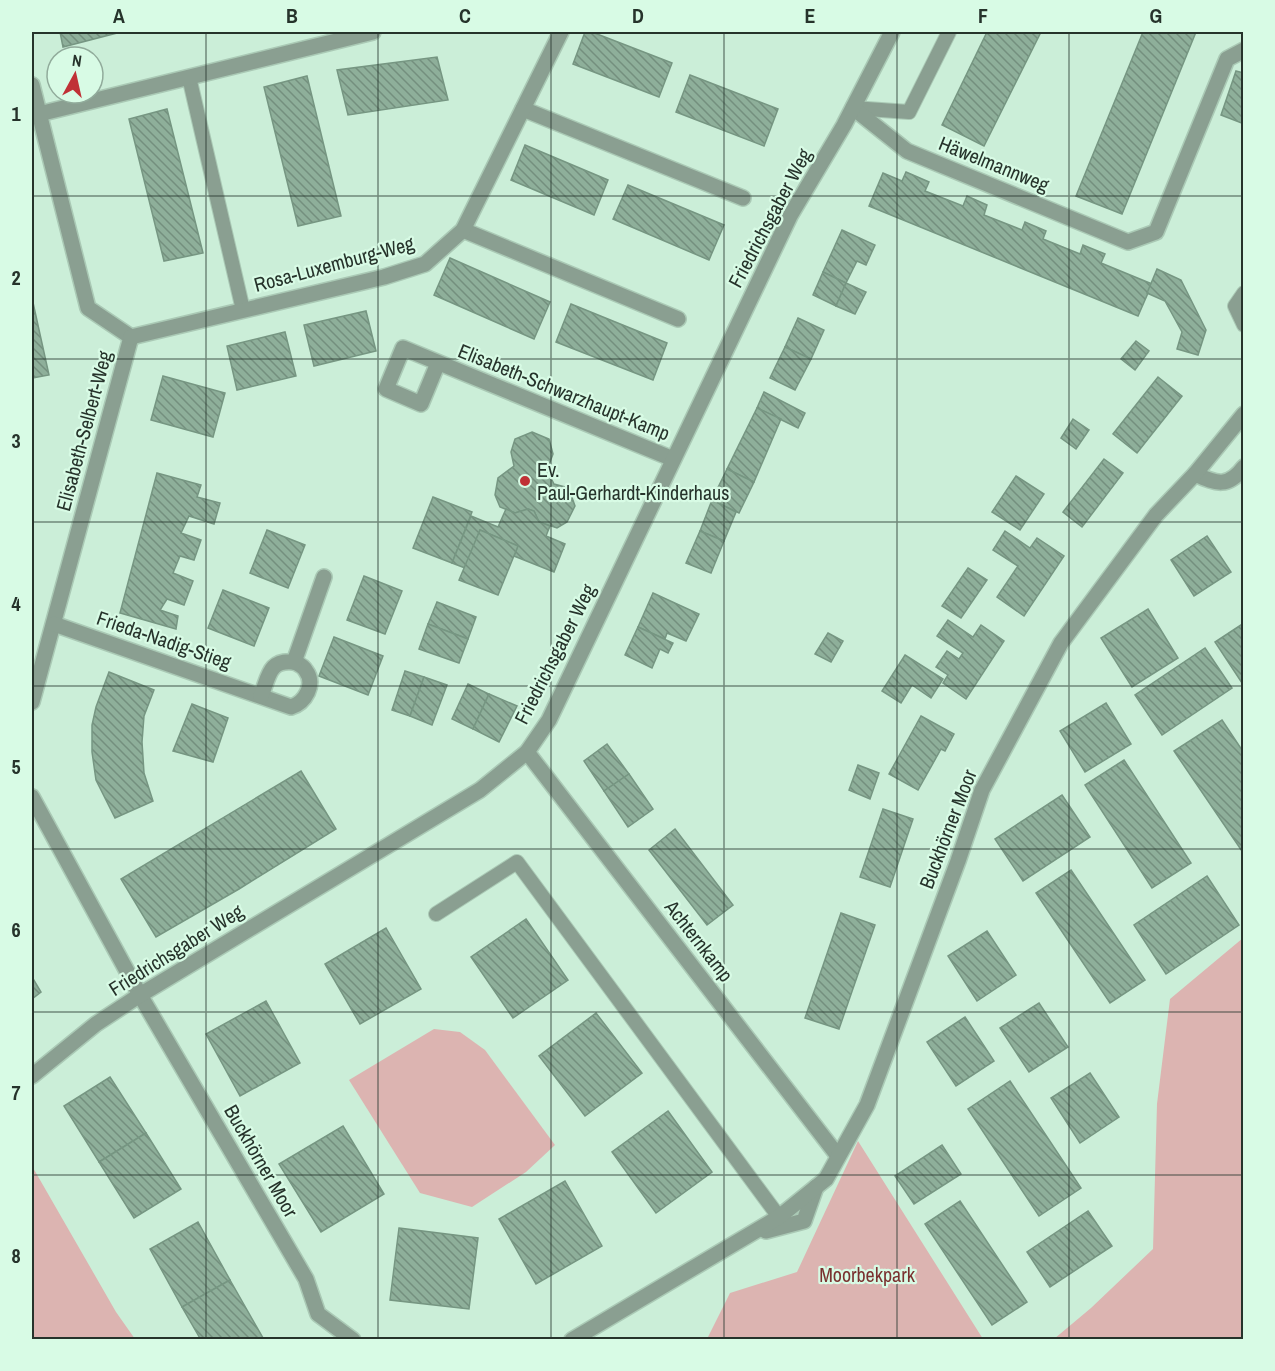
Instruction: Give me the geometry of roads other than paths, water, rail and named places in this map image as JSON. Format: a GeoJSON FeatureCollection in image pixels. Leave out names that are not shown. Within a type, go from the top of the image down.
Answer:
{"type":"FeatureCollection","features":[{"type":"Feature","properties":{"kind":"street"},"geometry":{"type":"LineString","coordinates":[[39,114],[373,32]]}},
{"type":"Feature","properties":{"kind":"street","name":"Rosa-Luxemburg-Weg"},"geometry":{"type":"LineString","coordinates":[[131,337],[384,277],[425,264],[463,230],[561,32]]}},
{"type":"Feature","properties":{"kind":"street","name":"Friedrichsgaber Weg"},"geometry":{"type":"LineString","coordinates":[[32,1076],[96,1024],[140,994],[480,790],[527,752],[549,720],[790,216],[853,108],[892,32]]}},
{"type":"Feature","properties":{"kind":"street","name":"Häwelmannweg"},"geometry":{"type":"LineString","coordinates":[[853,108],[907,151],[1128,242],[1156,232],[1227,58],[1244,50]]}},
{"type":"Feature","properties":{"kind":"street","name":"Elisabeth-Selbert-Weg"},"geometry":{"type":"LineString","coordinates":[[32,85],[88,308],[131,337],[32,702]]}},
{"type":"Feature","properties":{"kind":"street"},"geometry":{"type":"LineString","coordinates":[[523,109],[743,198]]}},
{"type":"Feature","properties":{"kind":"street"},"geometry":{"type":"LineString","coordinates":[[463,230],[678,319]]}},
{"type":"Feature","properties":{"kind":"street","name":"Elisabeth-Schwarzhaupt-Kamp"},"geometry":{"type":"LineString","coordinates":[[438,363],[674,459]]}},
{"type":"Feature","properties":{"kind":"street","name":"Buckhörner Moor"},"geometry":{"type":"LineString","coordinates":[[572,1340],[779,1217],[826,1179],[867,1105],[954,873],[982,790],[1061,643],[1156,515],[1195,474],[1244,414]]}},
{"type":"Feature","properties":{"kind":"street"},"geometry":{"type":"LineString","coordinates":[[1195,474],[1211,482],[1219,483],[1237,476],[1244,467]]}},
{"type":"Feature","properties":{"kind":"street"},"geometry":{"type":"LineString","coordinates":[[261,696],[275,664],[282,660],[294,662],[324,577]]}},
{"type":"Feature","properties":{"kind":"street","name":"Frieda-Nadig-Stieg"},"geometry":{"type":"LineString","coordinates":[[54,624],[291,707],[297,705],[308,694],[309,677],[305,669],[294,662]]}},
{"type":"Feature","properties":{"kind":"street","name":"Achternkamp"},"geometry":{"type":"LineString","coordinates":[[527,752],[838,1156]]}},
{"type":"Feature","properties":{"kind":"street"},"geometry":{"type":"LineString","coordinates":[[32,797],[140,994]]}},
{"type":"Feature","properties":{"kind":"street","name":"Buckhörner Moor"},"geometry":{"type":"LineString","coordinates":[[140,994],[306,1279],[318,1314],[353,1340]]}},
{"type":"Feature","properties":{"kind":"street"},"geometry":{"type":"LineString","coordinates":[[746,1237],[804,1221],[816,1187]]}},
{"type":"Feature","properties":{"kind":"lane"},"geometry":{"type":"LineString","coordinates":[[853,108],[909,112],[949,32]]}},
{"type":"Feature","properties":{"kind":"lane"},"geometry":{"type":"LineString","coordinates":[[189,77],[243,310]]}},
{"type":"Feature","properties":{"kind":"lane"},"geometry":{"type":"LineString","coordinates":[[1244,293],[1235,306],[1244,326]]}},
{"type":"Feature","properties":{"kind":"lane"},"geometry":{"type":"LineString","coordinates":[[436,914],[517,862],[779,1217]]}},
{"type":"Feature","properties":{"kind":"place","name":"Ev. Paul-Gerhardt-Kinderhaus"},"geometry":{"type":"Point","coordinates":[525,481]}},
{"type":"Feature","properties":{"kind":"park label","name":"Moorbekpark"},"geometry":{"type":"Point","coordinates":[867,1275]}}]}
